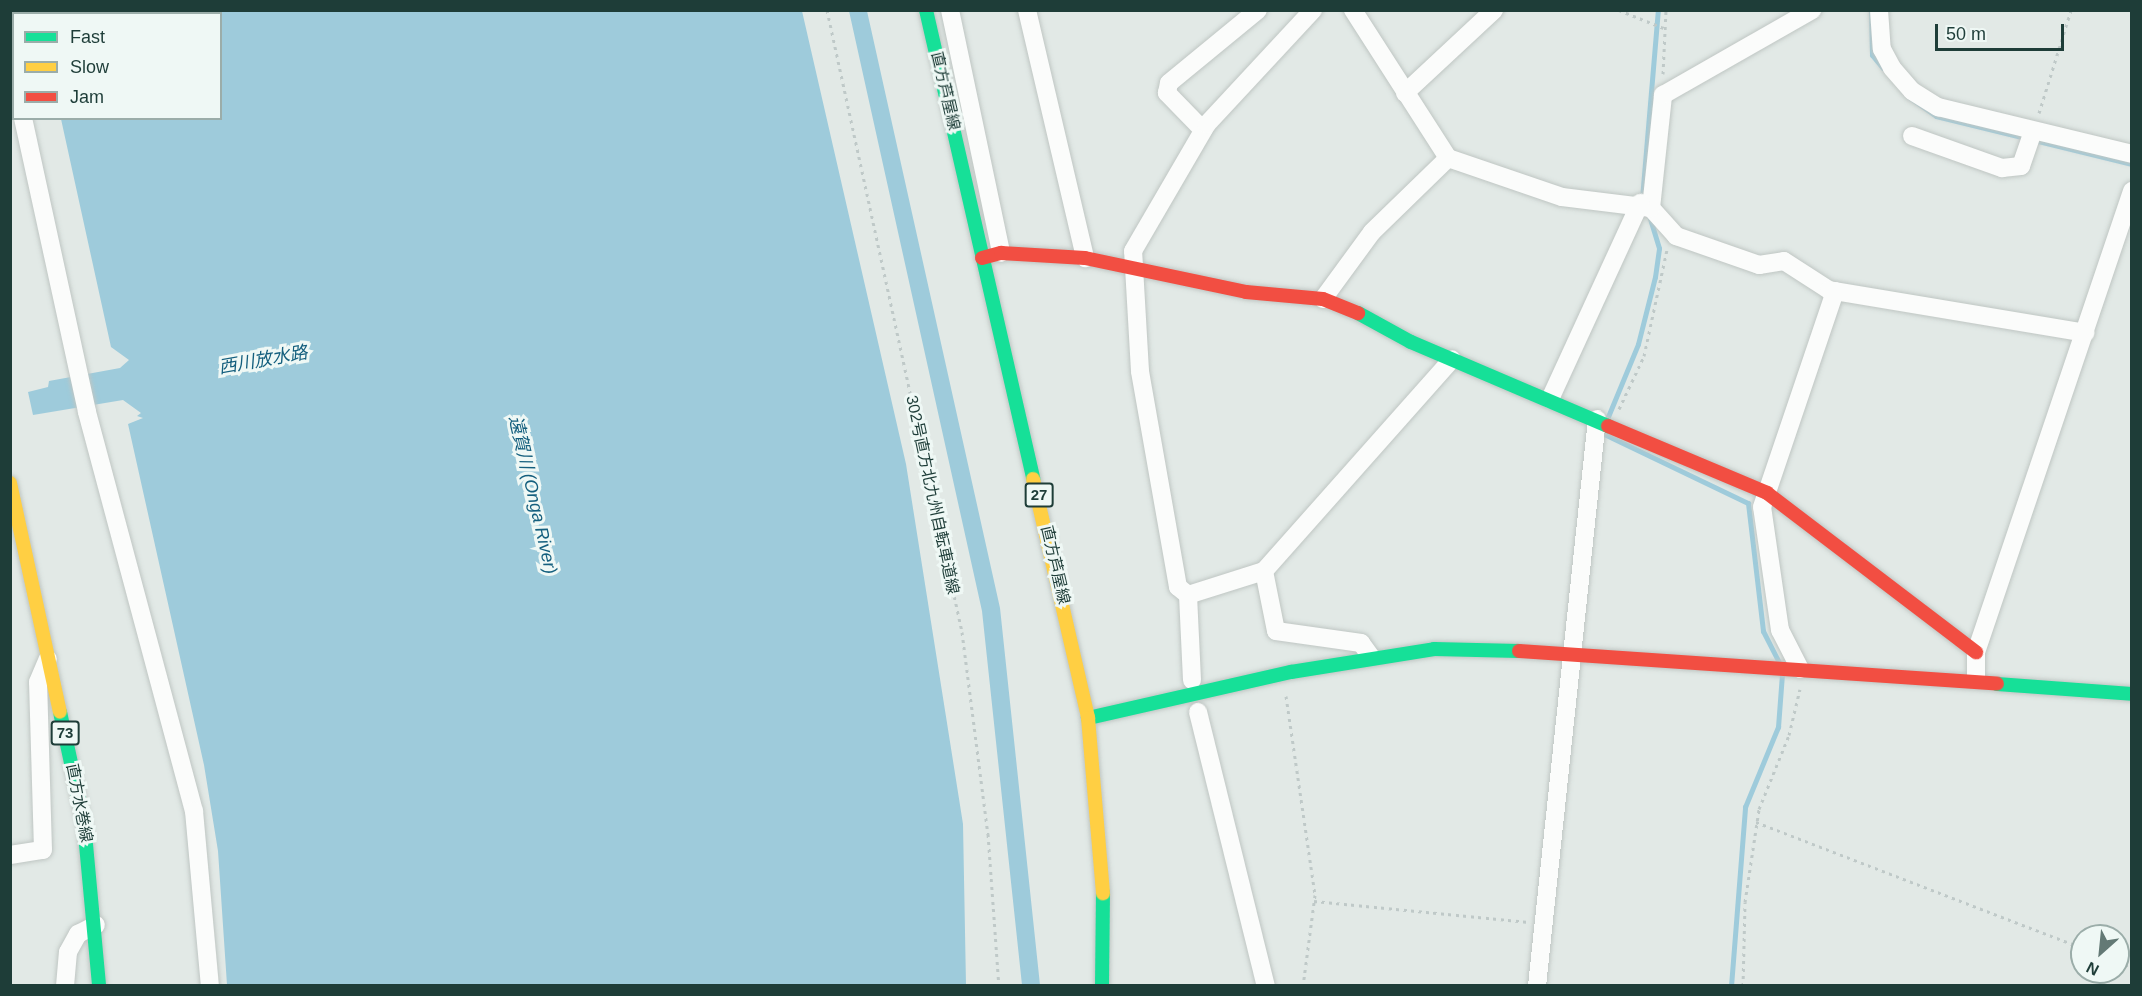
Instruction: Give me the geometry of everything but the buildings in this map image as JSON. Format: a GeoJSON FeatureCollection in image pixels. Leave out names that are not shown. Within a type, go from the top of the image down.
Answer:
{"type":"FeatureCollection","features":[{"type":"Feature","properties":{"kind":"street","name":"直方芦屋線"},"geometry":{"type":"LineString","coordinates":[[926,10],[1088,718],[1102,864],[1102,986]]}},
{"type":"Feature","properties":{"kind":"street"},"geometry":{"type":"LineString","coordinates":[[950,10],[1001,253]]}},
{"type":"Feature","properties":{"kind":"street"},"geometry":{"type":"LineString","coordinates":[[1027,10],[1085,258]]}},
{"type":"Feature","properties":{"kind":"street"},"geometry":{"type":"LineString","coordinates":[[1203,130],[1167,93],[1169,83],[1258,10]]}},
{"type":"Feature","properties":{"kind":"street"},"geometry":{"type":"LineString","coordinates":[[1192,680],[1188,595],[1178,587],[1140,371],[1133,251],[1203,130],[1313,10]]}},
{"type":"Feature","properties":{"kind":"street"},"geometry":{"type":"LineString","coordinates":[[1353,10],[1448,158],[1562,197],[1646,205],[1668,229],[1685,240],[1759,265],[1784,261],[1835,291],[2085,333]]}},
{"type":"Feature","properties":{"kind":"street"},"geometry":{"type":"LineString","coordinates":[[1405,93],[1494,10]]}},
{"type":"Feature","properties":{"kind":"street"},"geometry":{"type":"LineString","coordinates":[[1550,399],[1646,205],[1663,96],[1812,10]]}},
{"type":"Feature","properties":{"kind":"street"},"geometry":{"type":"LineString","coordinates":[[1879,10],[1882,49],[1912,91],[1938,107],[2033,132],[2132,154]]}},
{"type":"Feature","properties":{"kind":"street"},"geometry":{"type":"LineString","coordinates":[[23,120],[87,412],[194,811],[210,986]]}},
{"type":"Feature","properties":{"kind":"street"},"geometry":{"type":"LineString","coordinates":[[1912,136],[2002,168],[2021,166],[2033,132]]}},
{"type":"Feature","properties":{"kind":"street"},"geometry":{"type":"LineString","coordinates":[[1323,299],[1372,232],[1448,158]]}},
{"type":"Feature","properties":{"kind":"street"},"geometry":{"type":"LineString","coordinates":[[1976,680],[1976,652],[2132,191]]}},
{"type":"Feature","properties":{"kind":"street"},"geometry":{"type":"LineString","coordinates":[[982,258],[1001,253],[1085,258],[1246,292],[1323,299],[1452,359],[1767,493],[1976,652]]}},
{"type":"Feature","properties":{"kind":"street"},"geometry":{"type":"LineString","coordinates":[[1800,669],[1780,630],[1762,507],[1835,291]]}},
{"type":"Feature","properties":{"kind":"street"},"geometry":{"type":"LineString","coordinates":[[1188,595],[1264,571],[1452,359]]}},
{"type":"Feature","properties":{"kind":"street"},"geometry":{"type":"LineString","coordinates":[[1537,986],[1597,419]]}},
{"type":"Feature","properties":{"kind":"street","name":"直方水巻線"},"geometry":{"type":"LineString","coordinates":[[10,483],[84,822],[96,925],[99,986]]}},
{"type":"Feature","properties":{"kind":"street"},"geometry":{"type":"LineString","coordinates":[[1264,571],[1276,631],[1361,643],[1371,657]]}},
{"type":"Feature","properties":{"kind":"street"},"geometry":{"type":"LineString","coordinates":[[1088,718],[1371,657],[1434,649],[1573,653],[1768,668],[1976,680],[2132,694]]}},
{"type":"Feature","properties":{"kind":"street"},"geometry":{"type":"LineString","coordinates":[[10,855],[43,850],[38,682],[49,658]]}},
{"type":"Feature","properties":{"kind":"street"},"geometry":{"type":"LineString","coordinates":[[1198,712],[1266,986]]}},
{"type":"Feature","properties":{"kind":"street"},"geometry":{"type":"LineString","coordinates":[[65,986],[68,952],[78,934],[96,925]]}},
{"type":"Feature","properties":{"kind":"path","name":"302号直方北九州自転車道線"},"geometry":{"type":"LineString","coordinates":[[826,10],[962,632],[988,834],[999,986]]}},
{"type":"Feature","properties":{"kind":"path"},"geometry":{"type":"LineString","coordinates":[[1618,10],[1667,29]]}},
{"type":"Feature","properties":{"kind":"path"},"geometry":{"type":"LineString","coordinates":[[1663,96],[1666,10]]}},
{"type":"Feature","properties":{"kind":"path"},"geometry":{"type":"LineString","coordinates":[[2033,132],[2071,10]]}},
{"type":"Feature","properties":{"kind":"path"},"geometry":{"type":"LineString","coordinates":[[1614,428],[1661,296],[1668,229]]}},
{"type":"Feature","properties":{"kind":"path"},"geometry":{"type":"LineString","coordinates":[[1743,986],[1745,902],[1756,822],[1765,786],[1792,727],[1800,669]]}},
{"type":"Feature","properties":{"kind":"path"},"geometry":{"type":"LineString","coordinates":[[1286,696],[1314,901],[1303,986]]}},
{"type":"Feature","properties":{"kind":"path"},"geometry":{"type":"LineString","coordinates":[[1756,822],[2070,943]]}},
{"type":"Feature","properties":{"kind":"path"},"geometry":{"type":"LineString","coordinates":[[1314,901],[1544,923]]}},
{"type":"Feature","properties":{"kind":"water"},"geometry":{"type":"Polygon","coordinates":[[[38,11],[802,11],[906,464],[963,824],[966,985],[227,985],[218,851],[204,765],[128,424],[143,418],[137,416],[141,413],[123,400],[33,415],[28,392],[48,387],[49,381],[120,368],[129,360],[111,347],[61,120],[222,120],[222,12],[38,11]]]}},
{"type":"Feature","properties":{"kind":"water"},"geometry":{"type":"Polygon","coordinates":[[[849,11],[867,11],[1000,608],[1040,985],[1022,985],[982,611],[849,11]]]}},
{"type":"Feature","properties":{"kind":"waterway"},"geometry":{"type":"LineString","coordinates":[[1642,199],[1658,10]]}},
{"type":"Feature","properties":{"kind":"waterway"},"geometry":{"type":"LineString","coordinates":[[1871,10],[1872,55],[1883,68]]}},
{"type":"Feature","properties":{"kind":"waterway"},"geometry":{"type":"LineString","coordinates":[[1909,97],[1936,116],[2132,164]]}},
{"type":"Feature","properties":{"kind":"waterway"},"geometry":{"type":"LineString","coordinates":[[1607,419],[1638,344],[1655,277],[1659,248],[1649,216]]}},
{"type":"Feature","properties":{"kind":"waterway"},"geometry":{"type":"LineString","coordinates":[[1604,434],[1748,503],[1763,631],[1779,662]]}},
{"type":"Feature","properties":{"kind":"waterway"},"geometry":{"type":"LineString","coordinates":[[1731,986],[1745,807],[1778,727],[1782,674]]}},
{"type":"Feature","properties":{"kind":"traffic: fast"},"geometry":{"type":"LineString","coordinates":[[926,10],[1033,479]]}},
{"type":"Feature","properties":{"kind":"traffic: fast"},"geometry":{"type":"LineString","coordinates":[[1358,313],[1411,342],[1608,426]]}},
{"type":"Feature","properties":{"kind":"traffic: fast"},"geometry":{"type":"LineString","coordinates":[[1088,718],[1291,672],[1434,649],[1519,651]]}},
{"type":"Feature","properties":{"kind":"traffic: fast"},"geometry":{"type":"LineString","coordinates":[[1997,684],[2132,694]]}},
{"type":"Feature","properties":{"kind":"traffic: fast"},"geometry":{"type":"LineString","coordinates":[[60,712],[84,823],[99,986]]}},
{"type":"Feature","properties":{"kind":"traffic: fast"},"geometry":{"type":"LineString","coordinates":[[1102,986],[1103,893]]}},
{"type":"Feature","properties":{"kind":"traffic: slow"},"geometry":{"type":"LineString","coordinates":[[1033,479],[1088,718],[1103,893]]}},
{"type":"Feature","properties":{"kind":"traffic: slow"},"geometry":{"type":"LineString","coordinates":[[10,483],[60,712]]}},
{"type":"Feature","properties":{"kind":"traffic: jam"},"geometry":{"type":"LineString","coordinates":[[982,258],[1001,253],[1085,258],[1246,292],[1323,299],[1358,313]]}},
{"type":"Feature","properties":{"kind":"traffic: jam"},"geometry":{"type":"LineString","coordinates":[[1608,426],[1767,493],[1976,652]]}},
{"type":"Feature","properties":{"kind":"traffic: jam"},"geometry":{"type":"LineString","coordinates":[[1519,651],[1997,684]]}},
{"type":"Feature","properties":{"kind":"water label","name":"西川放水路"},"geometry":{"type":"Point","coordinates":[263,360]}},
{"type":"Feature","properties":{"kind":"water label","name":"遠賀川 (Onga River)"},"geometry":{"type":"Point","coordinates":[533,495]}}]}
